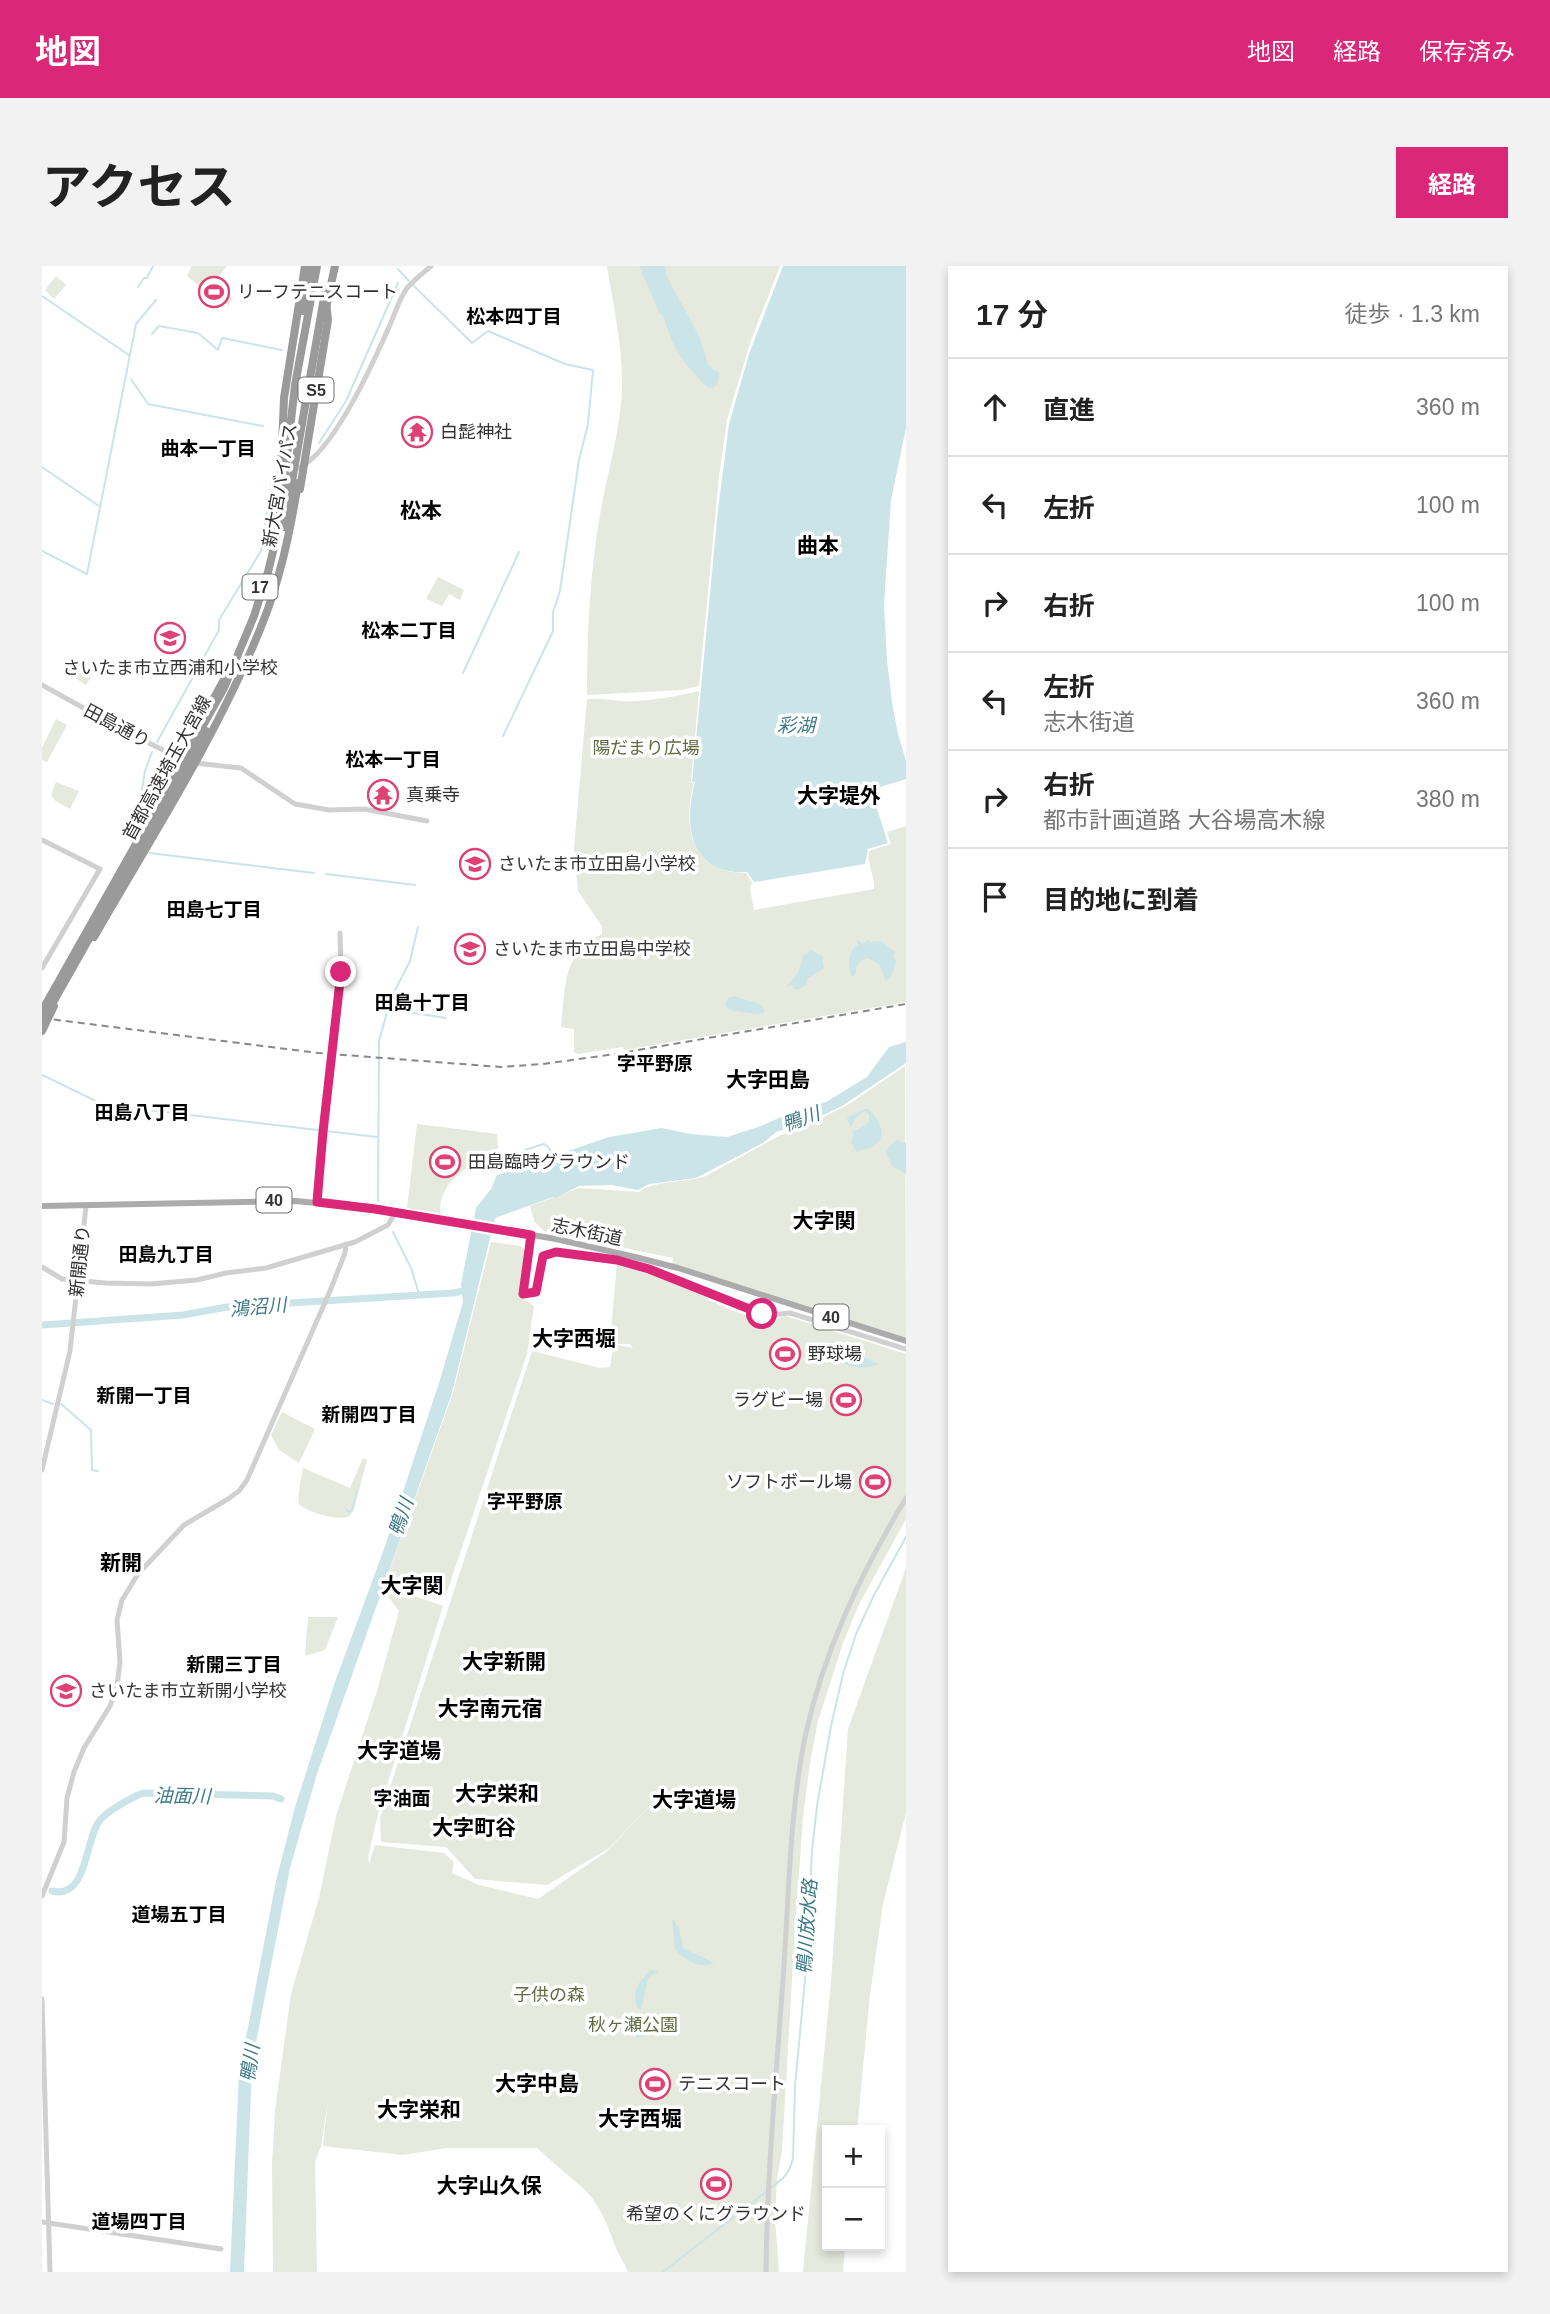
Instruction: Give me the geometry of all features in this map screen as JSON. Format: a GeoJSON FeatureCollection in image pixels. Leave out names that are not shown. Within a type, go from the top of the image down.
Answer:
{"type":"FeatureCollection","features":[{"type":"Feature","properties":{"kind":"highway","name":"新大宮バイパス"},"geometry":{"type":"LineString","coordinates":[[43,1005],[223,681],[246,630],[270,550],[281,471],[284,398],[305,266]]}},
{"type":"Feature","properties":{"kind":"highway","name":"17"},"geometry":{"type":"LineString","coordinates":[[284,398],[289,391],[304,305],[314,266]]}},
{"type":"Feature","properties":{"kind":"highway","name":"首都高速埼玉大宮線"},"geometry":{"type":"LineString","coordinates":[[43,1005],[224,688],[254,616],[279,527],[295,385],[314,266]]}},
{"type":"Feature","properties":{"kind":"highway","name":"新大宮バイパス"},"geometry":{"type":"LineString","coordinates":[[55,1005],[194,763],[236,685],[262,626],[290,530],[332,266]]}},
{"type":"Feature","properties":{"kind":"highway","name":"首都高速埼玉大宮線"},"geometry":{"type":"LineString","coordinates":[[42,1024],[212,721],[240,666],[260,618],[284,528],[325,292],[332,266]]}},
{"type":"Feature","properties":{"kind":"highway","name":"S5"},"geometry":{"type":"LineString","coordinates":[[290,530],[295,517],[328,320],[325,292]]}},
{"type":"Feature","properties":{"kind":"highway","name":"17"},"geometry":{"type":"LineString","coordinates":[[42,1024],[55,1005]]}},
{"type":"Feature","properties":{"kind":"highway","name":"17"},"geometry":{"type":"LineString","coordinates":[[42,1031],[55,1005]]}},
{"type":"Feature","properties":{"kind":"main road","name":"志木街道"},"geometry":{"type":"LineString","coordinates":[[42,1206],[260,1200],[317,1202],[460,1223],[635,1256],[906,1341]]}},
{"type":"Feature","properties":{"kind":"street"},"geometry":{"type":"LineString","coordinates":[[281,471],[300,469],[324,446],[356,395],[403,295],[431,266]]}},
{"type":"Feature","properties":{"kind":"street","name":"田島通り"},"geometry":{"type":"LineString","coordinates":[[42,685],[179,760],[241,768],[302,807],[346,811],[364,809],[427,821]]}},
{"type":"Feature","properties":{"kind":"street"},"geometry":{"type":"LineString","coordinates":[[42,839],[100,869],[42,968]]}},
{"type":"Feature","properties":{"kind":"street"},"geometry":{"type":"LineString","coordinates":[[317,1202],[341,972],[340,933]]}},
{"type":"Feature","properties":{"kind":"street","name":"新開通り"},"geometry":{"type":"LineString","coordinates":[[42,1470],[70,1351],[86,1206]]}},
{"type":"Feature","properties":{"kind":"street"},"geometry":{"type":"LineString","coordinates":[[42,1267],[62,1279],[105,1283],[151,1284],[197,1280],[266,1268],[355,1242],[387,1225],[395,1213]]}},
{"type":"Feature","properties":{"kind":"street"},"geometry":{"type":"LineString","coordinates":[[531,1235],[523,1294],[536,1292],[541,1262],[546,1254],[556,1252],[597,1256],[649,1269],[753,1312],[799,1315],[906,1349]]}},
{"type":"Feature","properties":{"kind":"street"},"geometry":{"type":"LineString","coordinates":[[42,1896],[64,1842],[68,1792],[74,1772],[84,1748],[110,1706],[117,1686],[120,1662],[117,1620],[121,1600],[138,1574],[184,1525],[228,1499],[247,1480],[320,1315],[346,1244]]}},
{"type":"Feature","properties":{"kind":"street"},"geometry":{"type":"LineString","coordinates":[[766,2272],[793,1825],[805,1739],[821,1678],[847,1607],[864,1571],[906,1498]]}},
{"type":"Feature","properties":{"kind":"street"},"geometry":{"type":"LineString","coordinates":[[42,1999],[45,2222],[50,2272]]}},
{"type":"Feature","properties":{"kind":"street"},"geometry":{"type":"LineString","coordinates":[[45,2222],[221,2249]]}},
{"type":"Feature","properties":{"kind":"green space"},"geometry":{"type":"Polygon","coordinates":[[[192,266],[227,266],[211,287],[233,298],[229,305],[206,297],[209,290],[207,292],[187,276],[192,266]]]}},
{"type":"Feature","properties":{"kind":"green space"},"geometry":{"type":"Polygon","coordinates":[[[607,266],[780,266],[750,343],[727,420],[699,686],[681,690],[587,695],[594,555],[622,394],[620,349],[607,266]]]}},
{"type":"Feature","properties":{"kind":"green space"},"geometry":{"type":"Polygon","coordinates":[[[56,276],[66,285],[54,299],[45,290],[56,276]]]}},
{"type":"Feature","properties":{"kind":"green space"},"geometry":{"type":"Polygon","coordinates":[[[438,577],[464,590],[460,600],[449,594],[442,606],[426,599],[438,577]]]}},
{"type":"Feature","properties":{"kind":"green space"},"geometry":{"type":"Polygon","coordinates":[[[79,659],[97,668],[86,685],[75,678],[73,671],[79,659]]]}},
{"type":"Feature","properties":{"kind":"green space","name":"陽だまり広場"},"geometry":{"type":"Polygon","coordinates":[[[699,691],[691,782],[694,783],[689,816],[691,831],[702,857],[713,866],[746,873],[752,882],[750,888],[754,910],[874,889],[869,851],[891,844],[887,832],[906,826],[906,1002],[624,1050],[623,1047],[578,1054],[574,1052],[574,1029],[561,1027],[565,985],[572,962],[579,952],[602,934],[602,926],[578,891],[574,848],[587,699],[639,701],[699,691]]]}},
{"type":"Feature","properties":{"kind":"green space"},"geometry":{"type":"Polygon","coordinates":[[[56,719],[67,725],[47,762],[42,760],[42,748],[56,719]]]}},
{"type":"Feature","properties":{"kind":"green space"},"geometry":{"type":"Polygon","coordinates":[[[56,782],[79,791],[70,809],[54,800],[51,794],[56,782]]]}},
{"type":"Feature","properties":{"kind":"green space"},"geometry":{"type":"Polygon","coordinates":[[[379,782],[386,784],[379,798],[386,801],[383,808],[369,804],[379,782]]]}},
{"type":"Feature","properties":{"kind":"green space"},"geometry":{"type":"Polygon","coordinates":[[[905,1066],[906,1339],[672,1264],[673,1258],[544,1231],[534,1221],[530,1206],[579,1188],[639,1192],[653,1185],[706,1176],[779,1136],[851,1103],[905,1066]]]}},
{"type":"Feature","properties":{"kind":"green space","name":"田島臨時グラウンド"},"geometry":{"type":"Polygon","coordinates":[[[417,1124],[497,1134],[498,1148],[459,1174],[445,1190],[440,1213],[407,1208],[417,1124]]]}},
{"type":"Feature","properties":{"kind":"green space"},"geometry":{"type":"Polygon","coordinates":[[[491,1242],[520,1246],[527,1252],[521,1297],[534,1306],[527,1354],[446,1595],[405,1583],[402,1590],[385,1583],[453,1393],[491,1242]]]}},
{"type":"Feature","properties":{"kind":"green space"},"geometry":{"type":"Polygon","coordinates":[[[617,1263],[706,1295],[708,1300],[746,1315],[765,1318],[786,1316],[906,1354],[906,1519],[859,1604],[843,1643],[818,1721],[810,1763],[803,1817],[782,2151],[777,2179],[775,2219],[779,2272],[628,2272],[594,2201],[537,2148],[446,2148],[403,2155],[323,2146],[328,2100],[321,2146],[315,2163],[317,2272],[273,2272],[272,2165],[275,2111],[291,1994],[319,1898],[336,1816],[377,1691],[399,1611],[384,1591],[405,1598],[408,1594],[443,1606],[378,1814],[368,1857],[369,1864],[375,1845],[444,1853],[454,1862],[452,1873],[479,1885],[538,1899],[606,1852],[684,1770],[608,1849],[547,1885],[475,1879],[446,1847],[381,1842],[380,1818],[532,1351],[600,1368],[610,1367],[613,1348],[618,1345],[633,1348],[630,1344],[610,1344],[617,1263]]]}},
{"type":"Feature","properties":{"kind":"green space"},"geometry":{"type":"Polygon","coordinates":[[[282,1412],[315,1429],[299,1463],[279,1450],[271,1435],[282,1412]]]}},
{"type":"Feature","properties":{"kind":"green space"},"geometry":{"type":"Polygon","coordinates":[[[363,1458],[367,1460],[353,1512],[348,1517],[322,1515],[299,1504],[303,1468],[350,1488],[363,1458]]]}},
{"type":"Feature","properties":{"kind":"green space"},"geometry":{"type":"Polygon","coordinates":[[[906,1568],[906,1813],[883,1904],[870,1995],[857,2125],[822,2125],[822,2251],[845,2251],[843,2272],[803,2272],[831,1982],[848,1729],[906,1568]]]}},
{"type":"Feature","properties":{"kind":"green space"},"geometry":{"type":"Polygon","coordinates":[[[308,1617],[338,1617],[325,1650],[305,1656],[308,1617]]]}},
{"type":"Feature","properties":{"kind":"water"},"geometry":{"type":"Polygon","coordinates":[[[639,266],[665,266],[667,277],[700,338],[708,365],[719,374],[718,383],[713,388],[707,387],[679,354],[639,266]]]}},
{"type":"Feature","properties":{"kind":"water","name":"彩湖"},"geometry":{"type":"Polygon","coordinates":[[[783,266],[906,266],[906,428],[891,500],[884,605],[892,702],[906,761],[906,779],[871,790],[888,843],[868,849],[865,864],[754,882],[747,872],[728,871],[713,865],[702,856],[695,845],[690,815],[718,510],[729,424],[749,354],[783,266]]]}},
{"type":"Feature","properties":{"kind":"water"},"geometry":{"type":"Polygon","coordinates":[[[857,940],[863,944],[867,940],[881,941],[896,953],[893,954],[896,961],[892,975],[886,981],[879,964],[868,958],[856,967],[853,977],[851,975],[850,958],[858,945],[857,940]]]}},
{"type":"Feature","properties":{"kind":"water"},"geometry":{"type":"Polygon","coordinates":[[[811,950],[822,956],[824,969],[808,978],[807,984],[797,990],[792,984],[786,988],[798,973],[803,956],[811,950]]]}},
{"type":"Feature","properties":{"kind":"water"},"geometry":{"type":"Polygon","coordinates":[[[734,996],[762,1005],[765,1012],[756,1014],[729,1010],[725,1004],[728,998],[734,996]]]}},
{"type":"Feature","properties":{"kind":"water","name":"鴨川"},"geometry":{"type":"Polygon","coordinates":[[[906,1042],[906,1063],[842,1106],[811,1121],[776,1132],[763,1143],[696,1178],[649,1184],[638,1190],[611,1185],[579,1186],[555,1198],[495,1218],[452,1393],[317,1774],[290,1868],[252,2063],[244,2272],[230,2272],[239,2074],[276,1881],[295,1807],[335,1682],[384,1549],[439,1383],[463,1302],[461,1284],[476,1208],[491,1189],[497,1175],[609,1137],[662,1128],[690,1134],[727,1137],[826,1102],[867,1077],[889,1047],[906,1042]]]}},
{"type":"Feature","properties":{"kind":"water"},"geometry":{"type":"Polygon","coordinates":[[[864,1109],[869,1109],[880,1127],[881,1137],[872,1147],[857,1152],[851,1142],[854,1135],[851,1128],[847,1118],[864,1109]],[[864,1111],[855,1119],[851,1128],[855,1131],[869,1122],[869,1114],[864,1111]]]}},
{"type":"Feature","properties":{"kind":"water"},"geometry":{"type":"Polygon","coordinates":[[[897,1140],[906,1143],[906,1174],[892,1166],[886,1152],[897,1140]]]}},
{"type":"Feature","properties":{"kind":"water"},"geometry":{"type":"Polygon","coordinates":[[[846,1350],[879,1364],[863,1368],[823,1357],[846,1350]]]}},
{"type":"Feature","properties":{"kind":"water"},"geometry":{"type":"Polygon","coordinates":[[[672,1918],[679,1928],[683,1948],[714,1963],[698,1965],[675,1950],[672,1918]]]}},
{"type":"Feature","properties":{"kind":"water"},"geometry":{"type":"Polygon","coordinates":[[[651,1970],[659,1971],[648,1978],[641,2010],[637,2007],[636,1991],[651,1970]]]}},
{"type":"Feature","properties":{"kind":"water"},"geometry":{"type":"Polygon","coordinates":[[[637,2014],[643,2016],[643,2036],[639,2038],[632,2034],[630,2028],[637,2014]]]}},
{"type":"Feature","properties":{"kind":"pier"},"geometry":{"type":"Polygon","coordinates":[[[471,1218],[498,1223],[494,1236],[468,1231],[471,1218]]]}},
{"type":"Feature","properties":{"kind":"waterway"},"geometry":{"type":"LineString","coordinates":[[138,287],[153,266]]}},
{"type":"Feature","properties":{"kind":"waterway"},"geometry":{"type":"LineString","coordinates":[[398,269],[409,281]]}},
{"type":"Feature","properties":{"kind":"waterway"},"geometry":{"type":"LineString","coordinates":[[319,443],[346,401],[398,283]]}},
{"type":"Feature","properties":{"kind":"waterway"},"geometry":{"type":"LineString","coordinates":[[413,285],[472,343],[488,331],[565,364],[593,370],[588,424],[579,460],[560,591],[553,612],[553,631],[503,736]]}},
{"type":"Feature","properties":{"kind":"waterway"},"geometry":{"type":"LineString","coordinates":[[42,296],[129,355]]}},
{"type":"Feature","properties":{"kind":"waterway"},"geometry":{"type":"LineString","coordinates":[[42,551],[87,574],[136,324],[156,300]]}},
{"type":"Feature","properties":{"kind":"waterway"},"geometry":{"type":"LineString","coordinates":[[152,334],[159,326],[198,333],[218,350],[222,338],[282,350]]}},
{"type":"Feature","properties":{"kind":"waterway"},"geometry":{"type":"LineString","coordinates":[[131,379],[148,404],[263,426]]}},
{"type":"Feature","properties":{"kind":"waterway"},"geometry":{"type":"LineString","coordinates":[[42,467],[99,506]]}},
{"type":"Feature","properties":{"kind":"waterway"},"geometry":{"type":"LineString","coordinates":[[157,742],[219,630],[219,620],[261,551],[273,474]]}},
{"type":"Feature","properties":{"kind":"waterway"},"geometry":{"type":"LineString","coordinates":[[463,673],[519,552]]}},
{"type":"Feature","properties":{"kind":"waterway"},"geometry":{"type":"LineString","coordinates":[[137,820],[145,771],[152,752]]}},
{"type":"Feature","properties":{"kind":"waterway"},"geometry":{"type":"LineString","coordinates":[[150,853],[314,873]]}},
{"type":"Feature","properties":{"kind":"waterway"},"geometry":{"type":"LineString","coordinates":[[326,874],[415,885]]}},
{"type":"Feature","properties":{"kind":"waterway"},"geometry":{"type":"LineString","coordinates":[[378,1201],[379,1041],[391,998],[410,961],[418,927]]}},
{"type":"Feature","properties":{"kind":"waterway"},"geometry":{"type":"LineString","coordinates":[[388,1009],[446,1018]]}},
{"type":"Feature","properties":{"kind":"waterway"},"geometry":{"type":"LineString","coordinates":[[42,1075],[104,1105],[377,1137]]}},
{"type":"Feature","properties":{"kind":"waterway"},"geometry":{"type":"LineString","coordinates":[[525,1150],[544,1144],[552,1155]]}},
{"type":"Feature","properties":{"kind":"waterway"},"geometry":{"type":"LineString","coordinates":[[393,1232],[411,1268],[419,1294]]}},
{"type":"Feature","properties":{"kind":"waterway","name":"鴻沼川"},"geometry":{"type":"LineString","coordinates":[[42,1325],[183,1315],[227,1307],[469,1290]]}},
{"type":"Feature","properties":{"kind":"waterway"},"geometry":{"type":"LineString","coordinates":[[42,1400],[53,1404]]}},
{"type":"Feature","properties":{"kind":"waterway"},"geometry":{"type":"LineString","coordinates":[[61,1404],[91,1430],[92,1470],[98,1471]]}},
{"type":"Feature","properties":{"kind":"waterway"},"geometry":{"type":"LineString","coordinates":[[347,1510],[352,1510],[357,1492]]}},
{"type":"Feature","properties":{"kind":"waterway","name":"鴨川放水路"},"geometry":{"type":"LineString","coordinates":[[771,2188],[785,2175],[793,2158],[795,2086],[807,1959],[812,1851],[831,1726],[856,1634],[906,1537]]}},
{"type":"Feature","properties":{"kind":"waterway","name":"油面川"},"geometry":{"type":"LineString","coordinates":[[52,1891],[64,1891],[73,1886],[84,1866],[100,1820],[138,1795],[273,1796],[281,1799]]}},
{"type":"Feature","properties":{"kind":"waterway","name":"鴨川放水路"},"geometry":{"type":"LineString","coordinates":[[663,2272],[766,2192]]}},
{"type":"Feature","properties":{"kind":"railway"},"geometry":{"type":"LineString","coordinates":[[42,1018],[318,1053],[501,1067],[615,1054],[906,1004]]}},
{"type":"Feature","properties":{"kind":"place","name":"リーフテニスコート"},"geometry":{"type":"Point","coordinates":[214,292]}},
{"type":"Feature","properties":{"kind":"place","name":"白髭神社"},"geometry":{"type":"Point","coordinates":[417,432]}},
{"type":"Feature","properties":{"kind":"place","name":"さいたま市立西浦和小学校"},"geometry":{"type":"Point","coordinates":[170,638]}},
{"type":"Feature","properties":{"kind":"place","name":"真乗寺"},"geometry":{"type":"Point","coordinates":[383,795]}},
{"type":"Feature","properties":{"kind":"place","name":"さいたま市立田島小学校"},"geometry":{"type":"Point","coordinates":[475,864]}},
{"type":"Feature","properties":{"kind":"place","name":"さいたま市立田島中学校"},"geometry":{"type":"Point","coordinates":[470,949]}},
{"type":"Feature","properties":{"kind":"place","name":"田島臨時グラウンド"},"geometry":{"type":"Point","coordinates":[445,1162]}},
{"type":"Feature","properties":{"kind":"place","name":"野球場"},"geometry":{"type":"Point","coordinates":[785,1354]}},
{"type":"Feature","properties":{"kind":"place","name":"ラグビー場"},"geometry":{"type":"Point","coordinates":[846,1400]}},
{"type":"Feature","properties":{"kind":"place","name":"ソフトボール場"},"geometry":{"type":"Point","coordinates":[875,1482]}},
{"type":"Feature","properties":{"kind":"place","name":"さいたま市立新開小学校"},"geometry":{"type":"Point","coordinates":[66,1691]}},
{"type":"Feature","properties":{"kind":"place","name":"テニスコート"},"geometry":{"type":"Point","coordinates":[655,2084]}},
{"type":"Feature","properties":{"kind":"place","name":"希望のくにグラウンド"},"geometry":{"type":"Point","coordinates":[716,2184]}},
{"type":"Feature","properties":{"kind":"district","name":"松本四丁目"},"geometry":{"type":"Point","coordinates":[514,316]}},
{"type":"Feature","properties":{"kind":"district","name":"曲本一丁目"},"geometry":{"type":"Point","coordinates":[208,448]}},
{"type":"Feature","properties":{"kind":"district","name":"松本"},"geometry":{"type":"Point","coordinates":[421,510]}},
{"type":"Feature","properties":{"kind":"district","name":"曲本"},"geometry":{"type":"Point","coordinates":[818,545]}},
{"type":"Feature","properties":{"kind":"district","name":"松本二丁目"},"geometry":{"type":"Point","coordinates":[409,630]}},
{"type":"Feature","properties":{"kind":"district","name":"松本一丁目"},"geometry":{"type":"Point","coordinates":[393,759]}},
{"type":"Feature","properties":{"kind":"district","name":"大字堤外"},"geometry":{"type":"Point","coordinates":[839,795]}},
{"type":"Feature","properties":{"kind":"district","name":"田島七丁目"},"geometry":{"type":"Point","coordinates":[214,909]}},
{"type":"Feature","properties":{"kind":"district","name":"田島十丁目"},"geometry":{"type":"Point","coordinates":[422,1002]}},
{"type":"Feature","properties":{"kind":"district","name":"字平野原"},"geometry":{"type":"Point","coordinates":[655,1063]}},
{"type":"Feature","properties":{"kind":"district","name":"大字田島"},"geometry":{"type":"Point","coordinates":[768,1079]}},
{"type":"Feature","properties":{"kind":"district","name":"田島八丁目"},"geometry":{"type":"Point","coordinates":[142,1112]}},
{"type":"Feature","properties":{"kind":"district","name":"大字関"},"geometry":{"type":"Point","coordinates":[824,1220]}},
{"type":"Feature","properties":{"kind":"district","name":"田島九丁目"},"geometry":{"type":"Point","coordinates":[166,1254]}},
{"type":"Feature","properties":{"kind":"district","name":"大字西堀"},"geometry":{"type":"Point","coordinates":[574,1338]}},
{"type":"Feature","properties":{"kind":"district","name":"新開一丁目"},"geometry":{"type":"Point","coordinates":[144,1395]}},
{"type":"Feature","properties":{"kind":"district","name":"新開四丁目"},"geometry":{"type":"Point","coordinates":[369,1414]}},
{"type":"Feature","properties":{"kind":"district","name":"字平野原"},"geometry":{"type":"Point","coordinates":[525,1501]}},
{"type":"Feature","properties":{"kind":"district","name":"新開"},"geometry":{"type":"Point","coordinates":[121,1562]}},
{"type":"Feature","properties":{"kind":"district","name":"大字関"},"geometry":{"type":"Point","coordinates":[412,1585]}},
{"type":"Feature","properties":{"kind":"district","name":"大字新開"},"geometry":{"type":"Point","coordinates":[504,1661]}},
{"type":"Feature","properties":{"kind":"district","name":"新開三丁目"},"geometry":{"type":"Point","coordinates":[234,1664]}},
{"type":"Feature","properties":{"kind":"district","name":"大字南元宿"},"geometry":{"type":"Point","coordinates":[490,1708]}},
{"type":"Feature","properties":{"kind":"district","name":"大字道場"},"geometry":{"type":"Point","coordinates":[399,1750]}},
{"type":"Feature","properties":{"kind":"district","name":"大字栄和"},"geometry":{"type":"Point","coordinates":[497,1793]}},
{"type":"Feature","properties":{"kind":"district","name":"字油面"},"geometry":{"type":"Point","coordinates":[402,1798]}},
{"type":"Feature","properties":{"kind":"district","name":"大字道場"},"geometry":{"type":"Point","coordinates":[694,1799]}},
{"type":"Feature","properties":{"kind":"district","name":"大字町谷"},"geometry":{"type":"Point","coordinates":[474,1827]}},
{"type":"Feature","properties":{"kind":"district","name":"道場五丁目"},"geometry":{"type":"Point","coordinates":[179,1914]}},
{"type":"Feature","properties":{"kind":"district","name":"大字中島"},"geometry":{"type":"Point","coordinates":[537,2083]}},
{"type":"Feature","properties":{"kind":"district","name":"大字栄和"},"geometry":{"type":"Point","coordinates":[419,2109]}},
{"type":"Feature","properties":{"kind":"district","name":"大字西堀"},"geometry":{"type":"Point","coordinates":[640,2118]}},
{"type":"Feature","properties":{"kind":"district","name":"大字山久保"},"geometry":{"type":"Point","coordinates":[489,2185]}},
{"type":"Feature","properties":{"kind":"district","name":"道場四丁目"},"geometry":{"type":"Point","coordinates":[139,2221]}},
{"type":"Feature","properties":{"kind":"route"},"geometry":{"type":"LineString","coordinates":[[341,972],[317,1202],[531,1235],[523,1294],[536,1292],[543,1256],[556,1252],[597,1256],[649,1269],[762,1314]]}},
{"type":"Feature","properties":{"kind":"park label","name":"子供の森"},"geometry":{"type":"Point","coordinates":[549,1995]}},
{"type":"Feature","properties":{"kind":"park label","name":"秋ヶ瀬公園"},"geometry":{"type":"Point","coordinates":[633,2025]}}]}
